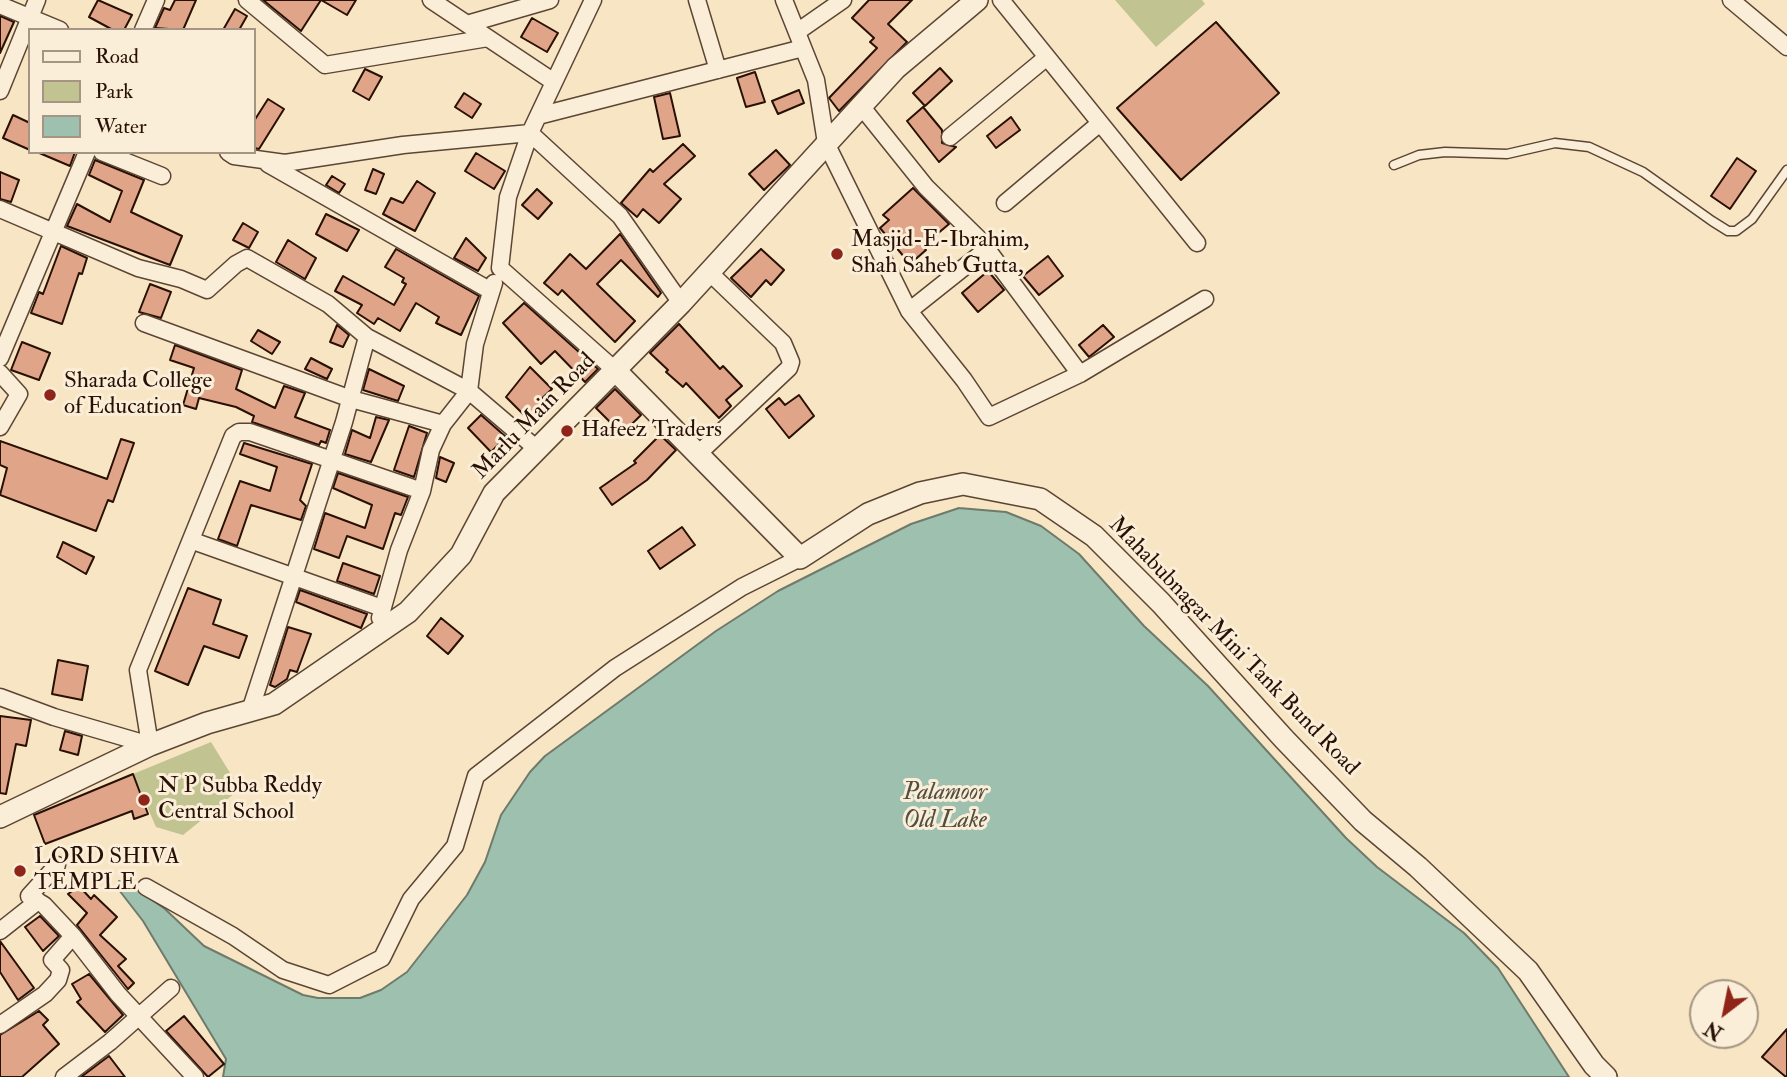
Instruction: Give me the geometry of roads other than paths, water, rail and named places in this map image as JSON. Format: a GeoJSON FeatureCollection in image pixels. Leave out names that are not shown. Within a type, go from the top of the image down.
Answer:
{"type":"FeatureCollection","features":[{"type":"Feature","properties":{"kind":"street"},"geometry":{"type":"LineString","coordinates":[[0,92],[37,0]]}},
{"type":"Feature","properties":{"kind":"street"},"geometry":{"type":"LineString","coordinates":[[144,28],[156,0]]}},
{"type":"Feature","properties":{"kind":"street"},"geometry":{"type":"LineString","coordinates":[[247,0],[325,65],[488,38]]}},
{"type":"Feature","properties":{"kind":"street"},"geometry":{"type":"LineString","coordinates":[[431,0],[554,82]]}},
{"type":"Feature","properties":{"kind":"street"},"geometry":{"type":"LineString","coordinates":[[461,0],[461,20]]}},
{"type":"Feature","properties":{"kind":"street"},"geometry":{"type":"LineString","coordinates":[[461,20],[550,0]]}},
{"type":"Feature","properties":{"kind":"street"},"geometry":{"type":"LineString","coordinates":[[376,634],[398,550],[422,491],[430,450],[443,424],[468,391],[475,344],[500,268],[508,197],[530,133],[593,0]]}},
{"type":"Feature","properties":{"kind":"street"},"geometry":{"type":"LineString","coordinates":[[697,0],[718,70]]}},
{"type":"Feature","properties":{"kind":"street"},"geometry":{"type":"LineString","coordinates":[[784,0],[816,80],[826,143],[909,311],[989,416],[1080,374],[1205,299]]}},
{"type":"Feature","properties":{"kind":"street"},"geometry":{"type":"LineString","coordinates":[[797,32],[843,0]]}},
{"type":"Feature","properties":{"kind":"street","name":"Marlu Main Road"},"geometry":{"type":"LineString","coordinates":[[0,817],[150,745],[207,723],[274,704],[408,612],[461,555],[494,493],[681,303],[896,68],[976,0]]}},
{"type":"Feature","properties":{"kind":"street"},"geometry":{"type":"LineString","coordinates":[[1001,0],[1197,243]]}},
{"type":"Feature","properties":{"kind":"street"},"geometry":{"type":"LineString","coordinates":[[1731,0],[1787,47]]}},
{"type":"Feature","properties":{"kind":"street"},"geometry":{"type":"LineString","coordinates":[[0,5],[55,28]]}},
{"type":"Feature","properties":{"kind":"street"},"geometry":{"type":"LineString","coordinates":[[538,116],[803,48]]}},
{"type":"Feature","properties":{"kind":"street"},"geometry":{"type":"LineString","coordinates":[[950,137],[1047,57]]}},
{"type":"Feature","properties":{"kind":"street"},"geometry":{"type":"LineString","coordinates":[[861,106],[926,187],[986,249],[1080,374]]}},
{"type":"Feature","properties":{"kind":"street"},"geometry":{"type":"LineString","coordinates":[[1005,203],[1100,123]]}},
{"type":"Feature","properties":{"kind":"street"},"geometry":{"type":"LineString","coordinates":[[231,154],[285,163],[404,145],[530,133],[620,216],[681,303]]}},
{"type":"Feature","properties":{"kind":"street"},"geometry":{"type":"LineString","coordinates":[[0,358],[86,154]]}},
{"type":"Feature","properties":{"kind":"street"},"geometry":{"type":"LineString","coordinates":[[107,154],[162,176]]}},
{"type":"Feature","properties":{"kind":"street"},"geometry":{"type":"LineString","coordinates":[[261,160],[491,291]]}},
{"type":"Feature","properties":{"kind":"street"},"geometry":{"type":"LineString","coordinates":[[0,209],[138,268],[181,279],[207,290],[236,264],[247,258],[328,304],[367,337],[468,391],[537,449]]}},
{"type":"Feature","properties":{"kind":"street"},"geometry":{"type":"LineString","coordinates":[[909,311],[986,249]]}},
{"type":"Feature","properties":{"kind":"street"},"geometry":{"type":"LineString","coordinates":[[500,268],[615,370],[800,558]]}},
{"type":"Feature","properties":{"kind":"street"},"geometry":{"type":"LineString","coordinates":[[698,454],[789,368],[792,362],[783,343],[709,272]]}},
{"type":"Feature","properties":{"kind":"street"},"geometry":{"type":"LineString","coordinates":[[144,323],[351,399],[443,424]]}},
{"type":"Feature","properties":{"kind":"street"},"geometry":{"type":"LineString","coordinates":[[250,711],[332,461],[367,337]]}},
{"type":"Feature","properties":{"kind":"street"},"geometry":{"type":"LineString","coordinates":[[0,373],[19,394],[0,427]]}},
{"type":"Feature","properties":{"kind":"street"},"geometry":{"type":"LineString","coordinates":[[0,697],[54,717],[150,745],[138,670],[193,541],[233,436],[239,432],[250,432],[422,491]]}},
{"type":"Feature","properties":{"kind":"street","name":"Mahabubnagar Mini Tank Bund Road"},"geometry":{"type":"LineString","coordinates":[[146,887],[233,936],[284,970],[329,985],[340,980],[382,958],[411,900],[455,846],[476,776],[615,668],[742,587],[800,558],[868,514],[920,493],[963,484],[1040,499],[1094,536],[1161,603],[1363,821],[1418,867],[1528,971],[1594,1065],[1606,1077]]}},
{"type":"Feature","properties":{"kind":"street"},"geometry":{"type":"LineString","coordinates":[[193,541],[295,574],[382,608]]}},
{"type":"Feature","properties":{"kind":"street"},"geometry":{"type":"LineString","coordinates":[[57,865],[29,896],[38,901],[73,936],[139,1017],[195,1077]]}},
{"type":"Feature","properties":{"kind":"street"},"geometry":{"type":"LineString","coordinates":[[0,931],[38,901]]}},
{"type":"Feature","properties":{"kind":"street"},"geometry":{"type":"LineString","coordinates":[[0,1025],[45,994],[58,980],[61,970],[52,960],[73,936]]}},
{"type":"Feature","properties":{"kind":"street"},"geometry":{"type":"LineString","coordinates":[[64,1077],[171,988]]}},
{"type":"Feature","properties":{"kind":"lane"},"geometry":{"type":"LineString","coordinates":[[1394,165],[1419,155],[1445,152],[1507,154],[1555,144],[1589,147],[1643,172],[1728,231],[1736,231],[1752,219],[1787,170]]}},
{"type":"Feature","properties":{"kind":"water","name":"Palamoor Old Lake"},"geometry":{"type":"Polygon","coordinates":[[[959,508],[1006,512],[1041,526],[1079,554],[1144,626],[1208,686],[1346,838],[1377,867],[1464,933],[1498,968],[1569,1077],[223,1077],[226,1059],[143,921],[119,890],[119,881],[127,882],[165,909],[204,946],[303,995],[318,998],[360,998],[381,990],[407,972],[467,895],[485,862],[501,815],[530,772],[545,756],[716,631],[778,591],[911,524],[959,508]]]}},
{"type":"Feature","properties":{"kind":"place","name":"Masjid-E-Ibrahim, Shah Saheb Gutta,"},"geometry":{"type":"Point","coordinates":[837,254]}},
{"type":"Feature","properties":{"kind":"place","name":"Sharada College of Education"},"geometry":{"type":"Point","coordinates":[50,395]}},
{"type":"Feature","properties":{"kind":"place","name":"Hafeez Traders"},"geometry":{"type":"Point","coordinates":[567,431]}},
{"type":"Feature","properties":{"kind":"place","name":"N P Subba Reddy Central School"},"geometry":{"type":"Point","coordinates":[144,800]}},
{"type":"Feature","properties":{"kind":"place","name":"LORD SHIVA TEMPLE"},"geometry":{"type":"Point","coordinates":[20,871]}}]}
